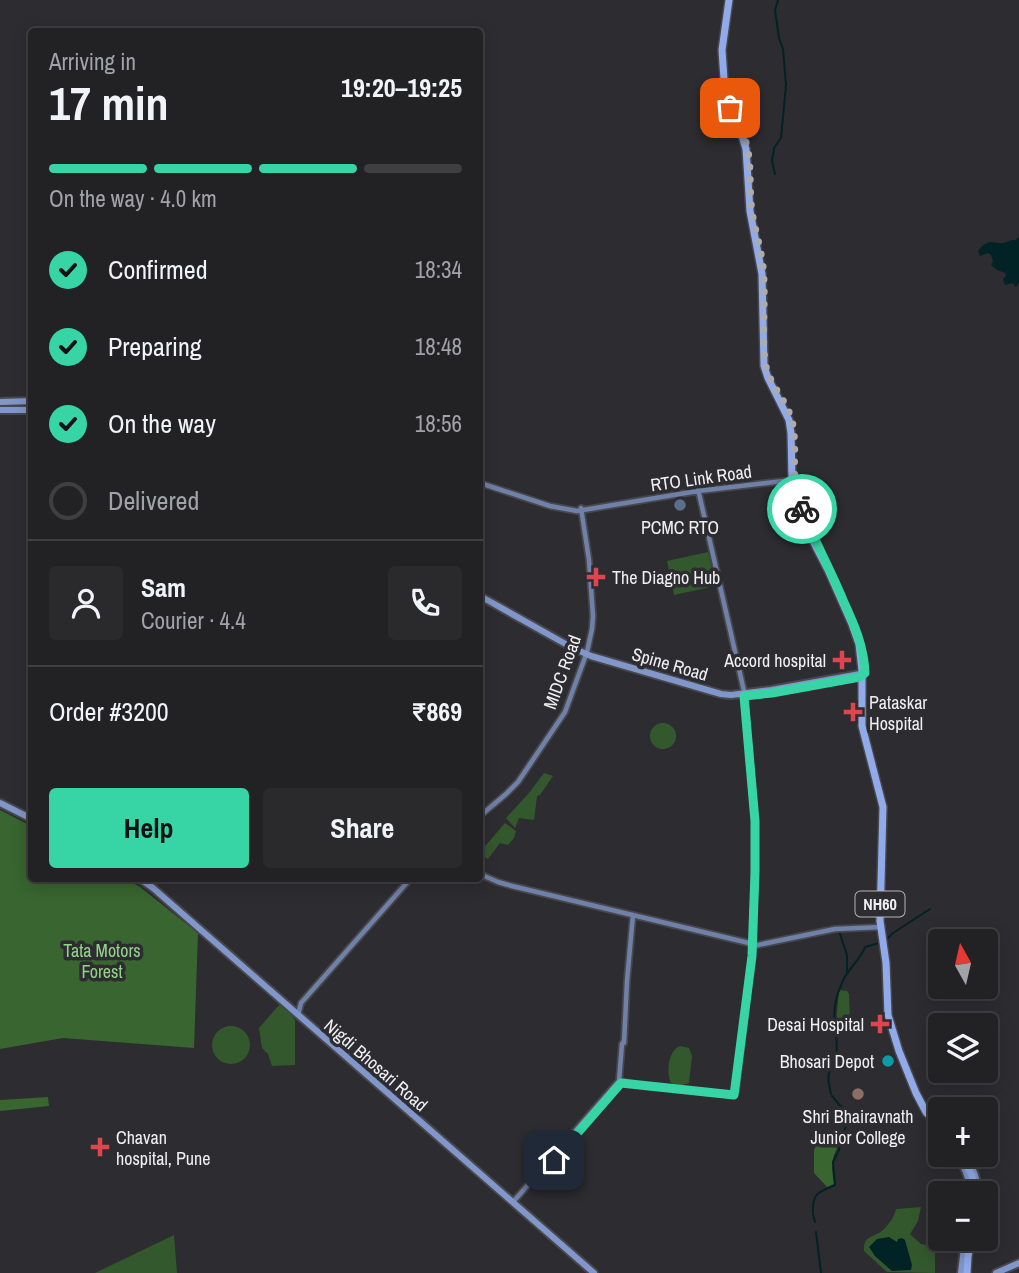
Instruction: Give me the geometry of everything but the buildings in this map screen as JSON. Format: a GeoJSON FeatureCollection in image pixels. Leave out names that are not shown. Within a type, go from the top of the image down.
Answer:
{"type":"FeatureCollection","features":[{"type":"Feature","properties":{"kind":"highway","name":"NH60"},"geometry":{"type":"LineString","coordinates":[[730,0],[722,50],[725,94],[728,109],[745,145],[750,211],[762,274],[763,361],[768,378],[789,420],[792,441],[789,481],[806,525],[855,629],[864,673]]}},
{"type":"Feature","properties":{"kind":"highway","name":"NH60"},"geometry":{"type":"LineString","coordinates":[[730,0],[724,51],[727,96],[744,136],[748,153],[752,216],[764,277],[766,366],[792,423],[797,497],[855,624],[861,643],[864,673],[862,726],[883,807],[881,927],[889,1021],[917,1096],[928,1114]]}},
{"type":"Feature","properties":{"kind":"highway"},"geometry":{"type":"LineString","coordinates":[[965,1273],[968,1251]]}},
{"type":"Feature","properties":{"kind":"main road"},"geometry":{"type":"LineString","coordinates":[[0,402],[28,401]]}},
{"type":"Feature","properties":{"kind":"main road"},"geometry":{"type":"LineString","coordinates":[[0,410],[28,410]]}},
{"type":"Feature","properties":{"kind":"main road","name":"RTO Link Road"},"geometry":{"type":"LineString","coordinates":[[483,482],[562,507],[580,509],[697,490],[789,481]]}},
{"type":"Feature","properties":{"kind":"main road"},"geometry":{"type":"LineString","coordinates":[[620,1082],[735,1094],[752,945],[752,829],[746,730],[743,694],[697,490]]}},
{"type":"Feature","properties":{"kind":"main road","name":"MIDC Road"},"geometry":{"type":"LineString","coordinates":[[483,813],[509,792],[532,762],[568,706],[585,655],[591,616],[580,509]]}},
{"type":"Feature","properties":{"kind":"main road","name":"Spine Road"},"geometry":{"type":"LineString","coordinates":[[483,600],[585,655],[720,696],[772,693],[864,673]]}},
{"type":"Feature","properties":{"kind":"main road"},"geometry":{"type":"LineString","coordinates":[[0,805],[28,819]]}},
{"type":"Feature","properties":{"kind":"main road"},"geometry":{"type":"LineString","coordinates":[[483,876],[502,886],[752,945],[835,929],[881,927]]}},
{"type":"Feature","properties":{"kind":"main road","name":"Nigdi Bhosari Road"},"geometry":{"type":"LineString","coordinates":[[145,882],[594,1273]]}},
{"type":"Feature","properties":{"kind":"main road","name":"Nigdi Bhosari Road"},"geometry":{"type":"LineString","coordinates":[[151,882],[296,1011]]}},
{"type":"Feature","properties":{"kind":"main road"},"geometry":{"type":"LineString","coordinates":[[296,1011],[406,882]]}},
{"type":"Feature","properties":{"kind":"main road"},"geometry":{"type":"LineString","coordinates":[[350,946],[407,882]]}},
{"type":"Feature","properties":{"kind":"main road"},"geometry":{"type":"LineString","coordinates":[[515,1202],[620,1082],[633,916]]}},
{"type":"Feature","properties":{"kind":"main road","name":"Nigdi Bhosari Road"},"geometry":{"type":"LineString","coordinates":[[515,1202],[600,1273]]}},
{"type":"Feature","properties":{"kind":"main road"},"geometry":{"type":"LineString","coordinates":[[996,1273],[1019,1263]]}},
{"type":"Feature","properties":{"kind":"green space"},"geometry":{"type":"Polygon","coordinates":[[[708,552],[716,586],[674,595],[667,561],[708,552]]]}},
{"type":"Feature","properties":{"kind":"green space"},"geometry":{"type":"Polygon","coordinates":[[[663,723],[672,727],[676,736],[672,745],[663,749],[654,745],[650,736],[654,727],[663,723]]]}},
{"type":"Feature","properties":{"kind":"green space"},"geometry":{"type":"Polygon","coordinates":[[[544,773],[553,776],[537,796],[534,820],[519,818],[515,828],[506,818],[544,773]]]}},
{"type":"Feature","properties":{"kind":"green space","name":"Tata Motors Forest"},"geometry":{"type":"Polygon","coordinates":[[[0,810],[28,824],[28,882],[131,882],[198,933],[194,1048],[63,1038],[0,1049],[0,810]]]}},
{"type":"Feature","properties":{"kind":"green space"},"geometry":{"type":"Polygon","coordinates":[[[505,823],[516,831],[508,845],[500,843],[488,859],[483,856],[483,849],[505,823]]]}},
{"type":"Feature","properties":{"kind":"green space"},"geometry":{"type":"Polygon","coordinates":[[[839,990],[849,994],[850,1022],[836,1025],[839,990]]]}},
{"type":"Feature","properties":{"kind":"green space"},"geometry":{"type":"Polygon","coordinates":[[[279,1005],[287,1009],[295,1020],[295,1065],[272,1066],[268,1054],[262,1048],[259,1028],[279,1005]]]}},
{"type":"Feature","properties":{"kind":"green space"},"geometry":{"type":"Polygon","coordinates":[[[231,1026],[245,1031],[250,1045],[245,1059],[231,1064],[217,1059],[212,1045],[217,1031],[231,1026]]]}},
{"type":"Feature","properties":{"kind":"green space"},"geometry":{"type":"Polygon","coordinates":[[[680,1046],[689,1048],[692,1056],[689,1083],[678,1086],[671,1083],[668,1068],[673,1052],[680,1046]]]}},
{"type":"Feature","properties":{"kind":"green space"},"geometry":{"type":"Polygon","coordinates":[[[48,1097],[49,1106],[0,1111],[0,1100],[48,1097]]]}},
{"type":"Feature","properties":{"kind":"green space"},"geometry":{"type":"Polygon","coordinates":[[[834,1133],[840,1135],[832,1162],[834,1184],[827,1187],[814,1173],[814,1150],[817,1142],[834,1133]]]}},
{"type":"Feature","properties":{"kind":"green space"},"geometry":{"type":"Polygon","coordinates":[[[921,1207],[918,1221],[910,1234],[921,1244],[928,1245],[928,1251],[935,1252],[935,1273],[887,1272],[864,1251],[865,1242],[885,1228],[896,1209],[921,1207]]]}},
{"type":"Feature","properties":{"kind":"green space"},"geometry":{"type":"Polygon","coordinates":[[[174,1235],[177,1273],[95,1273],[174,1235]]]}},
{"type":"Feature","properties":{"kind":"water"},"geometry":{"type":"Polygon","coordinates":[[[1019,237],[1019,283],[1016,287],[1013,283],[1005,285],[1005,273],[991,265],[991,255],[988,253],[980,256],[978,251],[987,243],[1001,243],[1019,237]]]}},
{"type":"Feature","properties":{"kind":"water"},"geometry":{"type":"Polygon","coordinates":[[[889,1237],[897,1242],[902,1238],[905,1240],[911,1270],[892,1271],[869,1247],[877,1239],[889,1237]]]}},
{"type":"Feature","properties":{"kind":"waterway"},"geometry":{"type":"LineString","coordinates":[[775,174],[772,161],[774,148],[781,138],[786,85],[783,49],[775,10],[778,0]]}},
{"type":"Feature","properties":{"kind":"waterway"},"geometry":{"type":"LineString","coordinates":[[885,941],[930,909]]}},
{"type":"Feature","properties":{"kind":"waterway"},"geometry":{"type":"LineString","coordinates":[[839,931],[847,955],[847,972]]}},
{"type":"Feature","properties":{"kind":"waterway"},"geometry":{"type":"LineString","coordinates":[[831,1094],[828,1076],[836,1059],[835,1012],[839,992],[844,978],[865,947],[879,943]]}},
{"type":"Feature","properties":{"kind":"waterway"},"geometry":{"type":"LineString","coordinates":[[832,1096],[848,1115],[845,1129]]}},
{"type":"Feature","properties":{"kind":"waterway"},"geometry":{"type":"LineString","coordinates":[[813,1212],[816,1197],[821,1191],[835,1185],[833,1162],[844,1131]]}},
{"type":"Feature","properties":{"kind":"waterway"},"geometry":{"type":"LineString","coordinates":[[813,1214],[815,1222]]}},
{"type":"Feature","properties":{"kind":"waterway"},"geometry":{"type":"LineString","coordinates":[[816,1232],[821,1273]]}},
{"type":"Feature","properties":{"kind":"way so far"},"geometry":{"type":"LineString","coordinates":[[730,108],[744,136],[748,153],[752,216],[764,277],[766,366],[790,414],[794,479],[802,509]]}},
{"type":"Feature","properties":{"kind":"place","name":"PCMC RTO"},"geometry":{"type":"Point","coordinates":[680,505]}},
{"type":"Feature","properties":{"kind":"place","name":"The Diagno Hub"},"geometry":{"type":"Point","coordinates":[596,577]}},
{"type":"Feature","properties":{"kind":"place","name":"Accord hospital"},"geometry":{"type":"Point","coordinates":[842,660]}},
{"type":"Feature","properties":{"kind":"place","name":"Pataskar Hospital"},"geometry":{"type":"Point","coordinates":[853,712]}},
{"type":"Feature","properties":{"kind":"place","name":"Desai Hospital"},"geometry":{"type":"Point","coordinates":[880,1024]}},
{"type":"Feature","properties":{"kind":"place","name":"Bhosari Depot"},"geometry":{"type":"Point","coordinates":[888,1061]}},
{"type":"Feature","properties":{"kind":"place","name":"Shri Bhairavnath Junior College"},"geometry":{"type":"Point","coordinates":[858,1094]}},
{"type":"Feature","properties":{"kind":"place","name":"Chavan hospital, Pune"},"geometry":{"type":"Point","coordinates":[100,1147]}},
{"type":"Feature","properties":{"kind":"route"},"geometry":{"type":"LineString","coordinates":[[554,1160],[621,1083],[734,1095],[736,1090],[752,956],[755,872],[755,821],[744,696],[860,677],[865,673],[864,657],[855,624],[802,509]]}}]}
